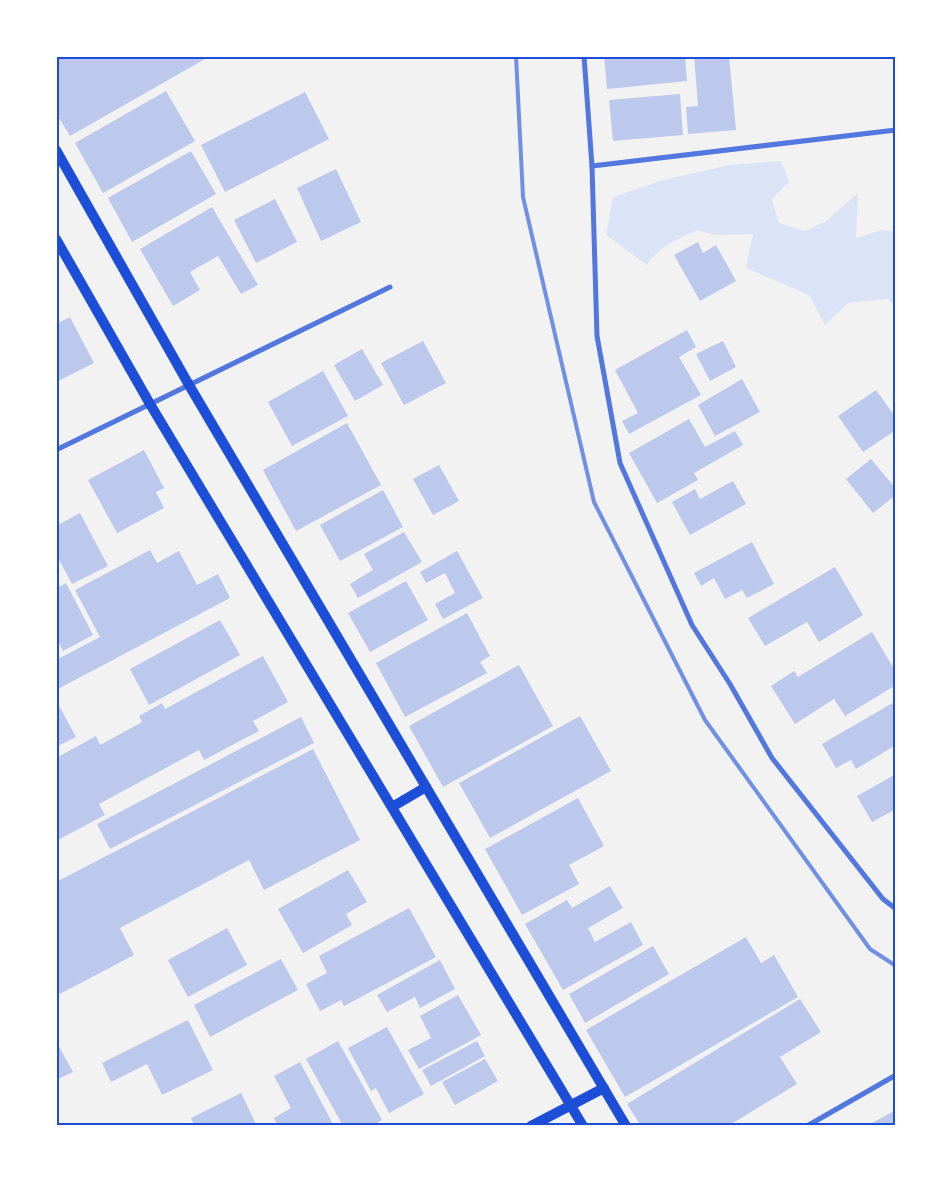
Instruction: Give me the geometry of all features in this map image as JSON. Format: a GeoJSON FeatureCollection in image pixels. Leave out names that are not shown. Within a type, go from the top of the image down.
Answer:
{"type":"FeatureCollection","features":[{"type":"Feature","properties":{"kind":"main road"},"geometry":{"type":"LineString","coordinates":[[56,150],[189,385],[626,1126]]}},
{"type":"Feature","properties":{"kind":"main road"},"geometry":{"type":"LineString","coordinates":[[56,239],[150,404],[583,1126]]}},
{"type":"Feature","properties":{"kind":"main road"},"geometry":{"type":"LineString","coordinates":[[392,807],[426,787]]}},
{"type":"Feature","properties":{"kind":"main road"},"geometry":{"type":"LineString","coordinates":[[531,1126],[604,1088]]}},
{"type":"Feature","properties":{"kind":"street"},"geometry":{"type":"LineString","coordinates":[[584,56],[592,166],[597,336],[620,463],[692,625],[730,684],[772,758],[884,899],[896,909]]}},
{"type":"Feature","properties":{"kind":"street"},"geometry":{"type":"LineString","coordinates":[[592,166],[896,130]]}},
{"type":"Feature","properties":{"kind":"street"},"geometry":{"type":"LineString","coordinates":[[56,450],[390,287]]}},
{"type":"Feature","properties":{"kind":"street"},"geometry":{"type":"LineString","coordinates":[[808,1126],[896,1075]]}},
{"type":"Feature","properties":{"kind":"shaded area"},"geometry":{"type":"Polygon","coordinates":[[[781,161],[789,182],[772,199],[779,223],[804,231],[825,222],[858,193],[856,238],[881,230],[896,232],[896,305],[887,299],[848,303],[825,325],[809,295],[746,268],[753,234],[714,235],[698,230],[663,248],[647,265],[606,235],[613,197],[663,180],[729,165],[781,161]]]}},
{"type":"Feature","properties":{"kind":"building"},"geometry":{"type":"Polygon","coordinates":[[[56,56],[203,56],[205,59],[70,136],[56,113],[56,56]]]}},
{"type":"Feature","properties":{"kind":"building"},"geometry":{"type":"Polygon","coordinates":[[[604,56],[685,56],[687,81],[607,89],[604,56]]]}},
{"type":"Feature","properties":{"kind":"building"},"geometry":{"type":"Polygon","coordinates":[[[694,56],[729,56],[736,130],[688,134],[686,107],[698,106],[694,56]]]}},
{"type":"Feature","properties":{"kind":"building"},"geometry":{"type":"Polygon","coordinates":[[[166,91],[195,141],[103,193],[75,143],[166,91]]]}},
{"type":"Feature","properties":{"kind":"building"},"geometry":{"type":"Polygon","coordinates":[[[305,92],[329,139],[225,192],[201,145],[305,92]]]}},
{"type":"Feature","properties":{"kind":"building"},"geometry":{"type":"Polygon","coordinates":[[[680,94],[683,135],[613,141],[609,100],[680,94]]]}},
{"type":"Feature","properties":{"kind":"building"},"geometry":{"type":"Polygon","coordinates":[[[191,151],[216,194],[132,242],[108,198],[191,151]]]}},
{"type":"Feature","properties":{"kind":"building"},"geometry":{"type":"Polygon","coordinates":[[[336,169],[361,222],[321,241],[297,188],[336,169]]]}},
{"type":"Feature","properties":{"kind":"building"},"geometry":{"type":"Polygon","coordinates":[[[275,199],[297,242],[256,263],[234,220],[275,199]]]}},
{"type":"Feature","properties":{"kind":"building"},"geometry":{"type":"Polygon","coordinates":[[[212,207],[258,285],[241,294],[218,256],[190,272],[200,290],[173,306],[140,249],[212,207]]]}},
{"type":"Feature","properties":{"kind":"building"},"geometry":{"type":"Polygon","coordinates":[[[698,242],[703,253],[716,245],[736,281],[700,301],[674,255],[698,242]]]}},
{"type":"Feature","properties":{"kind":"building"},"geometry":{"type":"Polygon","coordinates":[[[70,317],[94,363],[56,382],[56,324],[70,317]]]}},
{"type":"Feature","properties":{"kind":"building"},"geometry":{"type":"Polygon","coordinates":[[[687,330],[696,347],[679,357],[701,395],[629,434],[622,421],[638,413],[615,370],[687,330]]]}},
{"type":"Feature","properties":{"kind":"building"},"geometry":{"type":"Polygon","coordinates":[[[423,341],[446,383],[404,405],[381,363],[423,341]]]}},
{"type":"Feature","properties":{"kind":"building"},"geometry":{"type":"Polygon","coordinates":[[[723,341],[736,367],[710,381],[696,354],[723,341]]]}},
{"type":"Feature","properties":{"kind":"building"},"geometry":{"type":"Polygon","coordinates":[[[362,349],[383,385],[355,401],[334,365],[362,349]]]}},
{"type":"Feature","properties":{"kind":"building"},"geometry":{"type":"Polygon","coordinates":[[[323,371],[348,416],[292,446],[268,402],[323,371]]]}},
{"type":"Feature","properties":{"kind":"building"},"geometry":{"type":"Polygon","coordinates":[[[742,379],[760,412],[715,436],[698,405],[742,379]]]}},
{"type":"Feature","properties":{"kind":"building"},"geometry":{"type":"Polygon","coordinates":[[[876,390],[896,418],[896,430],[863,452],[838,416],[876,390]]]}},
{"type":"Feature","properties":{"kind":"building"},"geometry":{"type":"Polygon","coordinates":[[[689,419],[705,447],[735,431],[743,445],[694,473],[698,480],[657,503],[629,453],[689,419]]]}},
{"type":"Feature","properties":{"kind":"building"},"geometry":{"type":"Polygon","coordinates":[[[347,423],[381,485],[296,531],[263,470],[347,423]]]}},
{"type":"Feature","properties":{"kind":"building"},"geometry":{"type":"Polygon","coordinates":[[[144,450],[164,488],[156,492],[164,508],[117,533],[88,480],[144,450]]]}},
{"type":"Feature","properties":{"kind":"building"},"geometry":{"type":"Polygon","coordinates":[[[871,459],[896,489],[896,495],[873,513],[846,479],[871,459]]]}},
{"type":"Feature","properties":{"kind":"building"},"geometry":{"type":"Polygon","coordinates":[[[439,465],[459,501],[433,515],[413,479],[439,465]]]}},
{"type":"Feature","properties":{"kind":"building"},"geometry":{"type":"Polygon","coordinates":[[[733,481],[746,504],[690,535],[672,502],[695,489],[700,499],[733,481]]]}},
{"type":"Feature","properties":{"kind":"building"},"geometry":{"type":"Polygon","coordinates":[[[383,490],[403,527],[340,561],[320,525],[383,490]]]}},
{"type":"Feature","properties":{"kind":"building"},"geometry":{"type":"Polygon","coordinates":[[[80,513],[108,566],[72,584],[56,554],[56,526],[80,513]]]}},
{"type":"Feature","properties":{"kind":"building"},"geometry":{"type":"Polygon","coordinates":[[[404,532],[422,562],[358,598],[350,584],[373,570],[364,554],[404,532]]]}},
{"type":"Feature","properties":{"kind":"building"},"geometry":{"type":"Polygon","coordinates":[[[752,542],[774,584],[747,598],[742,590],[725,599],[714,578],[701,586],[694,573],[752,542]]]}},
{"type":"Feature","properties":{"kind":"building"},"geometry":{"type":"Polygon","coordinates":[[[150,550],[157,563],[179,551],[197,585],[218,574],[230,598],[56,690],[56,660],[100,637],[75,590],[150,550]]]}},
{"type":"Feature","properties":{"kind":"building"},"geometry":{"type":"Polygon","coordinates":[[[457,551],[483,598],[443,619],[435,604],[455,593],[445,573],[426,583],[420,572],[457,551]]]}},
{"type":"Feature","properties":{"kind":"building"},"geometry":{"type":"Polygon","coordinates":[[[835,567],[863,615],[819,642],[807,622],[765,646],[748,618],[835,567]]]}},
{"type":"Feature","properties":{"kind":"building"},"geometry":{"type":"Polygon","coordinates":[[[406,581],[428,620],[370,652],[348,613],[406,581]]]}},
{"type":"Feature","properties":{"kind":"building"},"geometry":{"type":"Polygon","coordinates":[[[66,583],[93,635],[63,651],[56,637],[56,589],[66,583]]]}},
{"type":"Feature","properties":{"kind":"building"},"geometry":{"type":"Polygon","coordinates":[[[467,613],[490,656],[480,662],[487,673],[405,717],[376,663],[467,613]]]}},
{"type":"Feature","properties":{"kind":"building"},"geometry":{"type":"Polygon","coordinates":[[[220,620],[240,655],[149,705],[130,669],[220,620]]]}},
{"type":"Feature","properties":{"kind":"building"},"geometry":{"type":"Polygon","coordinates":[[[872,632],[896,672],[896,685],[845,716],[834,699],[795,724],[771,686],[794,671],[798,677],[872,632]]]}},
{"type":"Feature","properties":{"kind":"building"},"geometry":{"type":"Polygon","coordinates":[[[263,656],[288,702],[253,721],[259,731],[204,760],[199,750],[99,804],[105,815],[56,841],[56,758],[96,736],[100,745],[142,722],[139,716],[162,703],[165,709],[263,656]]]}},
{"type":"Feature","properties":{"kind":"building"},"geometry":{"type":"Polygon","coordinates":[[[519,665],[553,726],[443,787],[409,726],[519,665]]]}},
{"type":"Feature","properties":{"kind":"building"},"geometry":{"type":"Polygon","coordinates":[[[56,700],[76,737],[56,747],[56,700]]]}},
{"type":"Feature","properties":{"kind":"building"},"geometry":{"type":"Polygon","coordinates":[[[896,701],[896,745],[856,769],[851,760],[836,768],[822,744],[896,701]]]}},
{"type":"Feature","properties":{"kind":"building"},"geometry":{"type":"Polygon","coordinates":[[[580,716],[611,771],[490,838],[459,783],[580,716]]]}},
{"type":"Feature","properties":{"kind":"building"},"geometry":{"type":"Polygon","coordinates":[[[301,717],[314,743],[110,849],[97,824],[301,717]]]}},
{"type":"Feature","properties":{"kind":"building"},"geometry":{"type":"Polygon","coordinates":[[[313,749],[360,840],[264,890],[249,860],[120,928],[134,955],[56,996],[56,882],[313,749]]]}},
{"type":"Feature","properties":{"kind":"building"},"geometry":{"type":"Polygon","coordinates":[[[896,774],[896,809],[872,822],[857,796],[896,774]]]}},
{"type":"Feature","properties":{"kind":"building"},"geometry":{"type":"Polygon","coordinates":[[[578,798],[604,846],[569,865],[579,884],[522,915],[485,849],[578,798]]]}},
{"type":"Feature","properties":{"kind":"building"},"geometry":{"type":"Polygon","coordinates":[[[348,870],[367,902],[346,914],[352,925],[303,953],[278,909],[348,870]]]}},
{"type":"Feature","properties":{"kind":"building"},"geometry":{"type":"Polygon","coordinates":[[[610,886],[623,908],[588,928],[595,942],[631,922],[643,945],[563,990],[525,924],[567,900],[572,908],[610,886]]]}},
{"type":"Feature","properties":{"kind":"building"},"geometry":{"type":"Polygon","coordinates":[[[409,908],[436,957],[344,1006],[341,1000],[320,1011],[306,984],[327,973],[319,956],[409,908]]]}},
{"type":"Feature","properties":{"kind":"building"},"geometry":{"type":"Polygon","coordinates":[[[227,928],[247,965],[188,997],[168,960],[227,928]]]}},
{"type":"Feature","properties":{"kind":"building"},"geometry":{"type":"Polygon","coordinates":[[[746,937],[761,963],[774,955],[798,997],[625,1097],[586,1030],[746,937]]]}},
{"type":"Feature","properties":{"kind":"building"},"geometry":{"type":"Polygon","coordinates":[[[653,946],[669,974],[585,1023],[569,994],[653,946]]]}},
{"type":"Feature","properties":{"kind":"building"},"geometry":{"type":"Polygon","coordinates":[[[281,959],[298,990],[210,1037],[194,1005],[281,959]]]}},
{"type":"Feature","properties":{"kind":"building"},"geometry":{"type":"Polygon","coordinates":[[[440,960],[455,989],[420,1008],[415,997],[387,1012],[377,995],[440,960]]]}},
{"type":"Feature","properties":{"kind":"building"},"geometry":{"type":"Polygon","coordinates":[[[458,995],[481,1035],[419,1069],[408,1050],[431,1038],[420,1016],[458,995]]]}},
{"type":"Feature","properties":{"kind":"building"},"geometry":{"type":"Polygon","coordinates":[[[800,999],[821,1032],[780,1057],[797,1084],[728,1126],[641,1126],[627,1104],[800,999]]]}},
{"type":"Feature","properties":{"kind":"building"},"geometry":{"type":"Polygon","coordinates":[[[188,1020],[213,1070],[162,1095],[147,1064],[111,1082],[102,1063],[188,1020]]]}},
{"type":"Feature","properties":{"kind":"building"},"geometry":{"type":"Polygon","coordinates":[[[387,1027],[424,1094],[389,1113],[376,1088],[371,1091],[348,1048],[387,1027]]]}},
{"type":"Feature","properties":{"kind":"building"},"geometry":{"type":"Polygon","coordinates":[[[56,1041],[73,1072],[56,1080],[56,1041]]]}},
{"type":"Feature","properties":{"kind":"building"},"geometry":{"type":"Polygon","coordinates":[[[338,1041],[382,1120],[372,1126],[343,1126],[306,1059],[338,1041]]]}},
{"type":"Feature","properties":{"kind":"building"},"geometry":{"type":"Polygon","coordinates":[[[477,1041],[485,1056],[431,1086],[422,1070],[477,1041]]]}},
{"type":"Feature","properties":{"kind":"building"},"geometry":{"type":"Polygon","coordinates":[[[485,1059],[498,1081],[455,1105],[442,1082],[485,1059]]]}},
{"type":"Feature","properties":{"kind":"building"},"geometry":{"type":"Polygon","coordinates":[[[300,1062],[334,1126],[278,1126],[274,1118],[291,1108],[274,1076],[300,1062]]]}},
{"type":"Feature","properties":{"kind":"building"},"geometry":{"type":"Polygon","coordinates":[[[241,1093],[257,1126],[194,1126],[191,1118],[241,1093]]]}},
{"type":"Feature","properties":{"kind":"building"},"geometry":{"type":"Polygon","coordinates":[[[896,1110],[896,1126],[873,1126],[872,1123],[896,1110]]]}},
{"type":"Feature","properties":{"kind":"railway"},"geometry":{"type":"LineString","coordinates":[[516,56],[523,197],[594,502],[705,720],[870,949],[896,966]]}}]}
